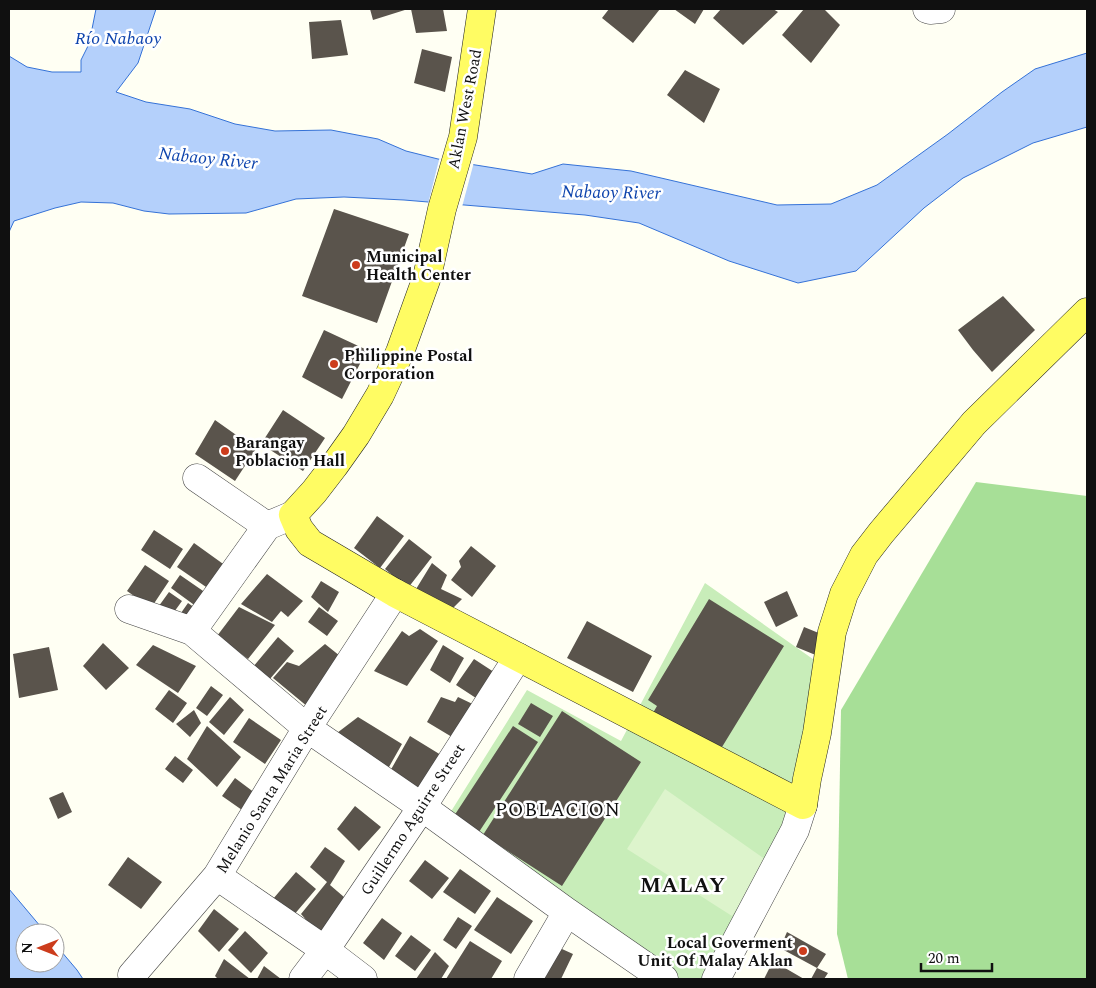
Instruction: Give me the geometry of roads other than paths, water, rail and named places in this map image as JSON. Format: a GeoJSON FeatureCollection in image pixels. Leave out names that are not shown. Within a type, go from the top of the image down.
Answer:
{"type":"FeatureCollection","features":[{"type":"Feature","properties":{"kind":"main road","name":"Aklan West Road"},"geometry":{"type":"LineString","coordinates":[[293,515],[314,492],[356,435],[380,395],[400,352],[427,277],[442,209],[463,137],[482,9]]}},
{"type":"Feature","properties":{"kind":"main road"},"geometry":{"type":"LineString","coordinates":[[293,515],[299,529],[310,543],[395,593],[803,806],[817,733],[832,632],[844,594],[864,555],[880,533],[974,423],[1087,312]]}},
{"type":"Feature","properties":{"kind":"street"},"geometry":{"type":"LineString","coordinates":[[927,9],[941,9]]}},
{"type":"Feature","properties":{"kind":"street"},"geometry":{"type":"LineString","coordinates":[[197,478],[267,526]]}},
{"type":"Feature","properties":{"kind":"street"},"geometry":{"type":"LineString","coordinates":[[192,631],[267,526],[293,515]]}},
{"type":"Feature","properties":{"kind":"street","name":"Melanio Santa Maria Street"},"geometry":{"type":"LineString","coordinates":[[132,975],[218,876],[307,728],[395,593]]}},
{"type":"Feature","properties":{"kind":"street"},"geometry":{"type":"LineString","coordinates":[[129,609],[192,631],[307,728],[422,807],[567,912],[664,979]]}},
{"type":"Feature","properties":{"kind":"street","name":"Guillermo Aguirre Street"},"geometry":{"type":"LineString","coordinates":[[303,979],[325,950],[422,807],[518,657]]}},
{"type":"Feature","properties":{"kind":"street"},"geometry":{"type":"LineString","coordinates":[[716,979],[795,830],[803,806]]}},
{"type":"Feature","properties":{"kind":"street"},"geometry":{"type":"LineString","coordinates":[[218,876],[325,950],[363,979]]}},
{"type":"Feature","properties":{"kind":"street"},"geometry":{"type":"LineString","coordinates":[[528,979],[567,912]]}},
{"type":"Feature","properties":{"kind":"water"},"geometry":{"type":"Polygon","coordinates":[[[96,9],[156,9],[138,63],[116,92],[146,102],[190,109],[235,124],[275,131],[331,130],[378,139],[406,151],[438,159],[532,174],[563,164],[631,171],[777,205],[831,204],[877,185],[1035,69],[1087,53],[1087,127],[1033,143],[963,178],[924,208],[856,271],[798,283],[729,261],[639,223],[585,215],[404,200],[344,197],[296,199],[246,213],[169,214],[144,211],[113,203],[81,202],[14,221],[9,232],[9,56],[27,67],[52,72],[81,72],[81,60],[89,44],[96,9]]]}},
{"type":"Feature","properties":{"kind":"water"},"geometry":{"type":"Polygon","coordinates":[[[9,889],[38,923],[15,923],[15,973],[65,973],[65,956],[83,979],[9,979],[9,889]]]}},
{"type":"Feature","properties":{"kind":"place","name":"Municipal Health Center"},"geometry":{"type":"Point","coordinates":[356,265]}},
{"type":"Feature","properties":{"kind":"place","name":"Philippine Postal Corporation"},"geometry":{"type":"Point","coordinates":[334,364]}},
{"type":"Feature","properties":{"kind":"place","name":"Barangay Poblacion Hall"},"geometry":{"type":"Point","coordinates":[225,451]}},
{"type":"Feature","properties":{"kind":"place","name":"Local Goverment Unit Of Malay Aklan"},"geometry":{"type":"Point","coordinates":[803,951]}},
{"type":"Feature","properties":{"kind":"district","name":"POBLACION"},"geometry":{"type":"Point","coordinates":[558,809]}},
{"type":"Feature","properties":{"kind":"district","name":"MALAY"},"geometry":{"type":"Point","coordinates":[683,885]}},
{"type":"Feature","properties":{"kind":"water label","name":"Río Nabaoy"},"geometry":{"type":"Point","coordinates":[118,38]}},
{"type":"Feature","properties":{"kind":"water label","name":"Nabaoy River"},"geometry":{"type":"Point","coordinates":[208,158]}},
{"type":"Feature","properties":{"kind":"water label","name":"Nabaoy River"},"geometry":{"type":"Point","coordinates":[611,192]}}]}
